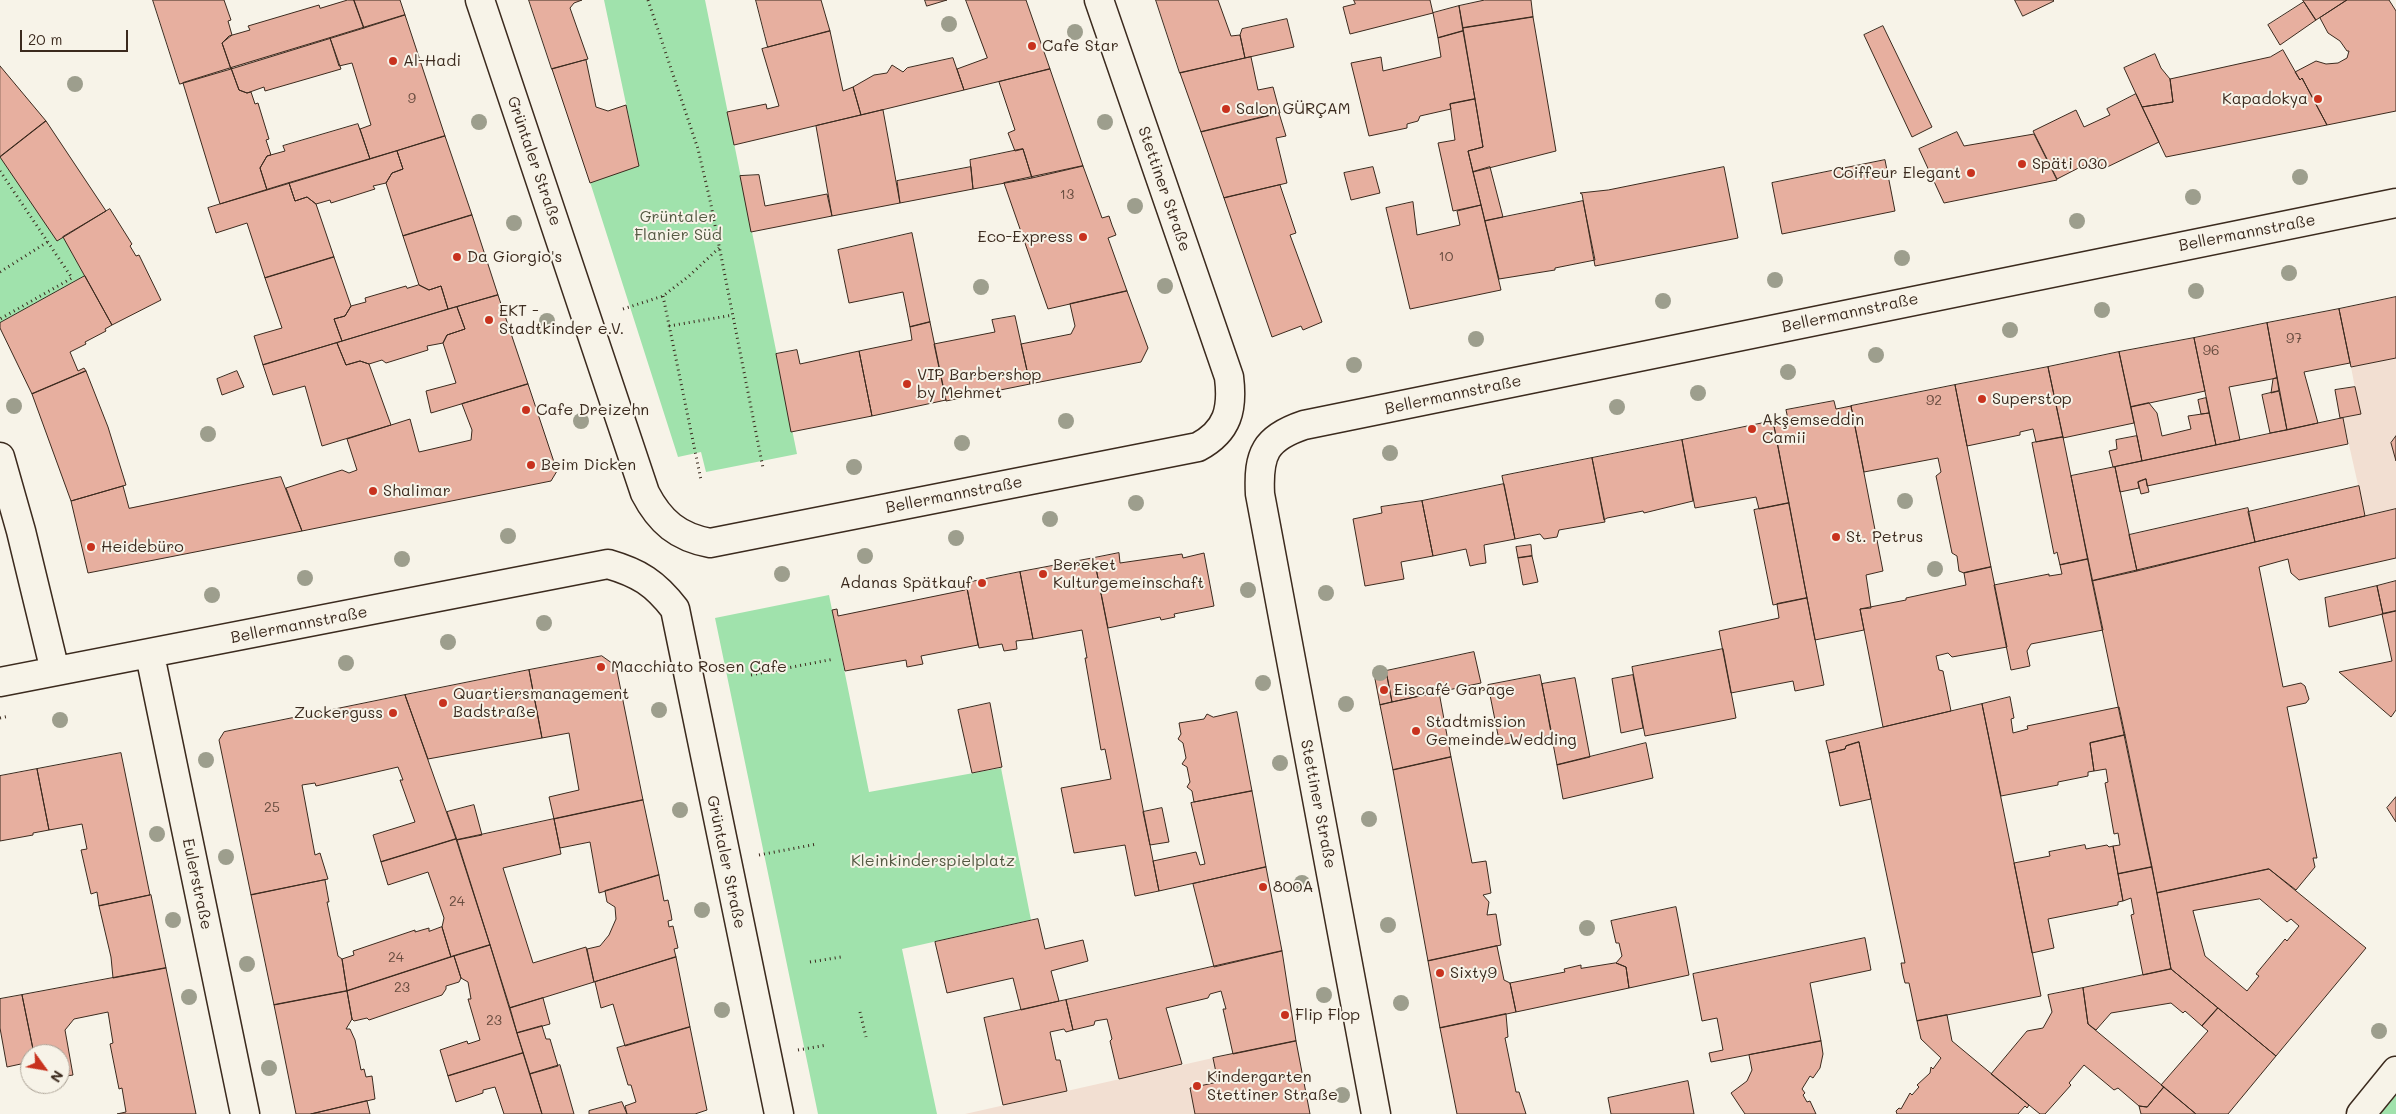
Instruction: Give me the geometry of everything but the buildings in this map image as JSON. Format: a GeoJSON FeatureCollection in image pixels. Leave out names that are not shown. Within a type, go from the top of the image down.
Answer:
{"type":"FeatureCollection","features":[{"type":"Feature","properties":{"kind":"street","name":"Grüntaler Straße"},"geometry":{"type":"LineString","coordinates":[[480,0],[645,493],[660,518],[670,528],[696,540],[710,543]]}},
{"type":"Feature","properties":{"kind":"street","name":"Stettiner Straße"},"geometry":{"type":"LineString","coordinates":[[1099,0],[1229,377],[1230,412],[1215,435],[1198,447]]}},
{"type":"Feature","properties":{"kind":"street","name":"Bellermannstraße"},"geometry":{"type":"LineString","coordinates":[[1260,494],[1261,462],[1268,446],[1280,434],[1304,425],[2396,203]]}},
{"type":"Feature","properties":{"kind":"street","name":"Bellermannstraße"},"geometry":{"type":"LineString","coordinates":[[710,543],[1198,447]]}},
{"type":"Feature","properties":{"kind":"street"},"geometry":{"type":"LineString","coordinates":[[0,457],[21,531],[54,671]]}},
{"type":"Feature","properties":{"kind":"street","name":"Stettiner Straße"},"geometry":{"type":"LineString","coordinates":[[1260,494],[1376,1114]]}},
{"type":"Feature","properties":{"kind":"street","name":"Bellermannstraße"},"geometry":{"type":"LineString","coordinates":[[0,682],[150,655],[608,564],[637,574],[657,588],[675,609]]}},
{"type":"Feature","properties":{"kind":"street","name":"Grüntaler Straße"},"geometry":{"type":"LineString","coordinates":[[675,609],[779,1114]]}},
{"type":"Feature","properties":{"kind":"street","name":"Eulerstraße"},"geometry":{"type":"LineString","coordinates":[[150,655],[245,1114]]}},
{"type":"Feature","properties":{"kind":"street"},"geometry":{"type":"LineString","coordinates":[[2360,1114],[2396,1071]]}},
{"type":"Feature","properties":{"kind":"path"},"geometry":{"type":"LineString","coordinates":[[648,0],[698,149],[763,468]]}},
{"type":"Feature","properties":{"kind":"path"},"geometry":{"type":"LineString","coordinates":[[0,171],[49,241],[72,278],[0,319]]}},
{"type":"Feature","properties":{"kind":"path"},"geometry":{"type":"LineString","coordinates":[[0,272],[49,241]]}},
{"type":"Feature","properties":{"kind":"path"},"geometry":{"type":"LineString","coordinates":[[623,310],[663,296],[689,276],[719,248]]}},
{"type":"Feature","properties":{"kind":"path"},"geometry":{"type":"LineString","coordinates":[[663,296],[701,480]]}},
{"type":"Feature","properties":{"kind":"path"},"geometry":{"type":"LineString","coordinates":[[669,326],[733,315]]}},
{"type":"Feature","properties":{"kind":"path"},"geometry":{"type":"LineString","coordinates":[[751,675],[834,658]]}},
{"type":"Feature","properties":{"kind":"path"},"geometry":{"type":"LineString","coordinates":[[726,862],[817,844]]}},
{"type":"Feature","properties":{"kind":"path"},"geometry":{"type":"LineString","coordinates":[[810,962],[841,957]]}},
{"type":"Feature","properties":{"kind":"path"},"geometry":{"type":"LineString","coordinates":[[860,1012],[866,1037]]}},
{"type":"Feature","properties":{"kind":"shaded area"},"geometry":{"type":"Polygon","coordinates":[[[2396,358],[2396,509],[2365,516],[2343,418],[2360,414],[2351,367],[2396,358]]]}},
{"type":"Feature","properties":{"kind":"shaded area","name":"Kindergarten Stettiner Straße"},"geometry":{"type":"Polygon","coordinates":[[[1296,1041],[1310,1114],[965,1114],[1213,1058],[1296,1041]]]}},
{"type":"Feature","properties":{"kind":"green space","name":"Grüntaler Flanier Süd"},"geometry":{"type":"Polygon","coordinates":[[[604,0],[705,0],[797,454],[706,472],[701,452],[678,457],[590,182],[639,165],[604,0]]]}},
{"type":"Feature","properties":{"kind":"green space"},"geometry":{"type":"Polygon","coordinates":[[[0,157],[63,237],[85,276],[0,323],[0,157]]]}},
{"type":"Feature","properties":{"kind":"green space","name":"Kleinkinderspielplatz"},"geometry":{"type":"Polygon","coordinates":[[[829,595],[869,792],[1001,768],[1031,920],[902,949],[937,1114],[818,1114],[715,618],[829,595]]]}},
{"type":"Feature","properties":{"kind":"green space"},"geometry":{"type":"Polygon","coordinates":[[[2396,1094],[2396,1114],[2380,1114],[2396,1094]]]}},
{"type":"Feature","properties":{"kind":"place","name":"Cafe Star"},"geometry":{"type":"Point","coordinates":[1032,46]}},
{"type":"Feature","properties":{"kind":"place","name":"Al-Hadi"},"geometry":{"type":"Point","coordinates":[393,61]}},
{"type":"Feature","properties":{"kind":"place","name":"Kapadokya"},"geometry":{"type":"Point","coordinates":[2318,99]}},
{"type":"Feature","properties":{"kind":"place","name":"Salon GÜRÇAM"},"geometry":{"type":"Point","coordinates":[1226,109]}},
{"type":"Feature","properties":{"kind":"place","name":"Späti 030"},"geometry":{"type":"Point","coordinates":[2022,164]}},
{"type":"Feature","properties":{"kind":"place","name":"Coiffeur Elegant"},"geometry":{"type":"Point","coordinates":[1971,173]}},
{"type":"Feature","properties":{"kind":"place","name":"Eco-Express"},"geometry":{"type":"Point","coordinates":[1083,237]}},
{"type":"Feature","properties":{"kind":"place","name":"Da Giorgio's"},"geometry":{"type":"Point","coordinates":[457,257]}},
{"type":"Feature","properties":{"kind":"place","name":"EKT - Stadtkinder e.V."},"geometry":{"type":"Point","coordinates":[489,320]}},
{"type":"Feature","properties":{"kind":"place","name":"VIP Barbershop by Mehmet"},"geometry":{"type":"Point","coordinates":[907,384]}},
{"type":"Feature","properties":{"kind":"place","name":"Superstop"},"geometry":{"type":"Point","coordinates":[1982,399]}},
{"type":"Feature","properties":{"kind":"place","name":"Cafe Dreizehn"},"geometry":{"type":"Point","coordinates":[526,410]}},
{"type":"Feature","properties":{"kind":"place","name":"Akşemseddin Camii"},"geometry":{"type":"Point","coordinates":[1752,429]}},
{"type":"Feature","properties":{"kind":"place","name":"Beim Dicken"},"geometry":{"type":"Point","coordinates":[531,465]}},
{"type":"Feature","properties":{"kind":"place","name":"Shalimar"},"geometry":{"type":"Point","coordinates":[373,491]}},
{"type":"Feature","properties":{"kind":"place","name":"St. Petrus"},"geometry":{"type":"Point","coordinates":[1836,537]}},
{"type":"Feature","properties":{"kind":"place","name":"Heidebüro"},"geometry":{"type":"Point","coordinates":[91,547]}},
{"type":"Feature","properties":{"kind":"place","name":"Bereket Kulturgemeinschaft"},"geometry":{"type":"Point","coordinates":[1043,574]}},
{"type":"Feature","properties":{"kind":"place","name":"Adanas Spätkauf"},"geometry":{"type":"Point","coordinates":[982,583]}},
{"type":"Feature","properties":{"kind":"place","name":"Macchiato Rosen Cafe"},"geometry":{"type":"Point","coordinates":[601,667]}},
{"type":"Feature","properties":{"kind":"place","name":"Eiscafé Garage"},"geometry":{"type":"Point","coordinates":[1384,690]}},
{"type":"Feature","properties":{"kind":"place","name":"Quartiersmanagement Badstraße"},"geometry":{"type":"Point","coordinates":[443,703]}},
{"type":"Feature","properties":{"kind":"place","name":"Zuckerguss"},"geometry":{"type":"Point","coordinates":[393,713]}},
{"type":"Feature","properties":{"kind":"place","name":"Stadtmission Gemeinde Wedding"},"geometry":{"type":"Point","coordinates":[1416,731]}},
{"type":"Feature","properties":{"kind":"place","name":"800A"},"geometry":{"type":"Point","coordinates":[1263,887]}},
{"type":"Feature","properties":{"kind":"place","name":"Sixty9"},"geometry":{"type":"Point","coordinates":[1440,973]}},
{"type":"Feature","properties":{"kind":"place","name":"Flip Flop"},"geometry":{"type":"Point","coordinates":[1285,1015]}},
{"type":"Feature","properties":{"kind":"place","name":"Kindergarten Stettiner Straße"},"geometry":{"type":"Point","coordinates":[1197,1086]}}]}
